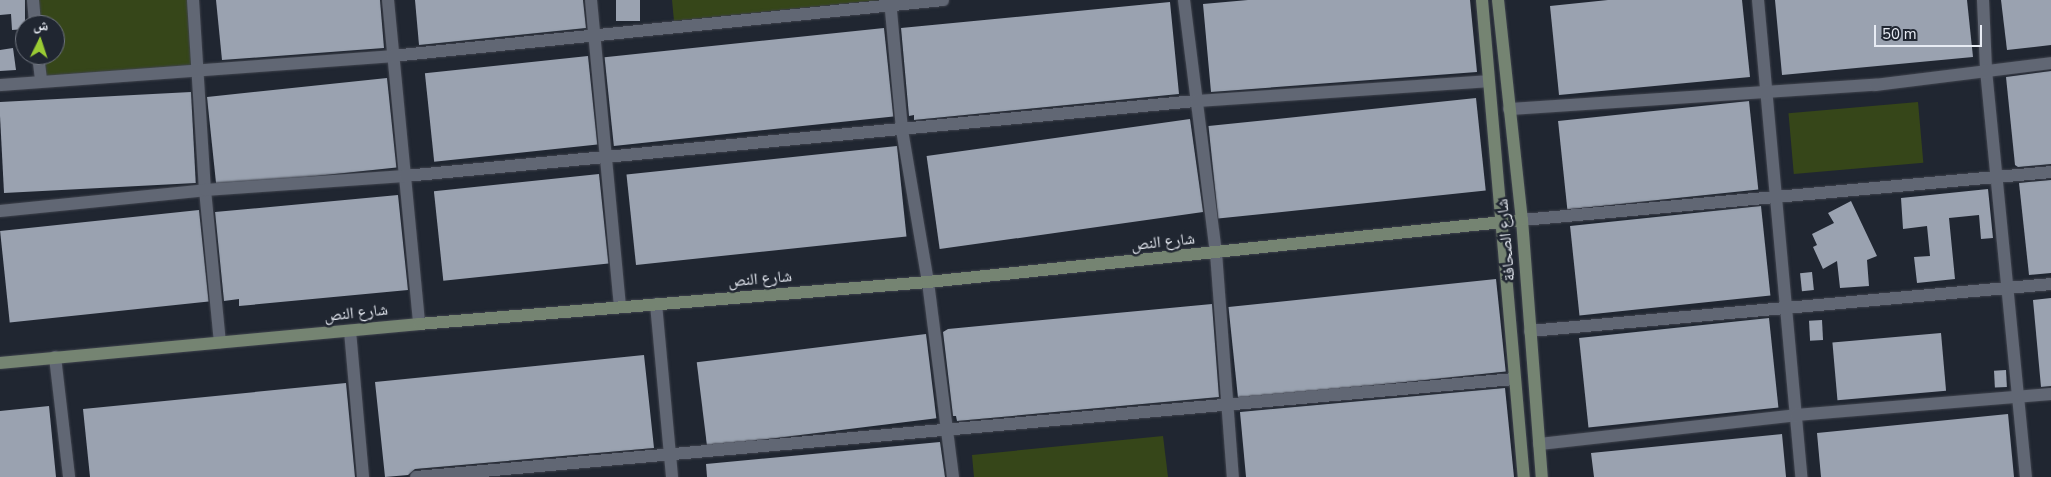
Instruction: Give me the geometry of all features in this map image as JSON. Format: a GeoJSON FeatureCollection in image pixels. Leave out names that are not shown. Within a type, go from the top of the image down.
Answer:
{"type":"FeatureCollection","features":[{"type":"Feature","properties":{"kind":"street"},"geometry":{"type":"LineString","coordinates":[[33,0],[34,15]]}},
{"type":"Feature","properties":{"kind":"street"},"geometry":{"type":"LineString","coordinates":[[193,0],[205,190],[220,342]]}},
{"type":"Feature","properties":{"kind":"street"},"geometry":{"type":"LineString","coordinates":[[388,0],[419,324]]}},
{"type":"Feature","properties":{"kind":"street"},"geometry":{"type":"LineString","coordinates":[[591,0],[620,306]]}},
{"type":"Feature","properties":{"kind":"street"},"geometry":{"type":"LineString","coordinates":[[0,85],[392,56],[890,3],[943,0]]}},
{"type":"Feature","properties":{"kind":"street"},"geometry":{"type":"LineString","coordinates":[[1184,0],[1216,253],[1233,477]]}},
{"type":"Feature","properties":{"kind":"street","name":"شارع الصحافة"},"geometry":{"type":"LineString","coordinates":[[1482,0],[1524,477]]}},
{"type":"Feature","properties":{"kind":"street","name":"شارع الصحافة"},"geometry":{"type":"LineString","coordinates":[[1499,0],[1522,220],[1542,477]]}},
{"type":"Feature","properties":{"kind":"street"},"geometry":{"type":"LineString","coordinates":[[1758,0],[1778,197],[1801,477]]}},
{"type":"Feature","properties":{"kind":"street"},"geometry":{"type":"LineString","coordinates":[[1983,0],[1986,70],[2026,477]]}},
{"type":"Feature","properties":{"kind":"street"},"geometry":{"type":"LineString","coordinates":[[890,3],[902,130],[928,282],[953,477]]}},
{"type":"Feature","properties":{"kind":"street"},"geometry":{"type":"LineString","coordinates":[[1509,109],[1875,84],[2051,63]]}},
{"type":"Feature","properties":{"kind":"street"},"geometry":{"type":"LineString","coordinates":[[39,65],[40,81]]}},
{"type":"Feature","properties":{"kind":"street"},"geometry":{"type":"LineString","coordinates":[[0,211],[205,190],[405,176],[606,155],[902,130],[1196,101],[1488,81]]}},
{"type":"Feature","properties":{"kind":"street"},"geometry":{"type":"LineString","coordinates":[[1522,220],[2051,172]]}},
{"type":"Feature","properties":{"kind":"street","name":"شارع النص"},"geometry":{"type":"LineString","coordinates":[[0,363],[620,306],[928,282],[1502,224],[1522,220]]}},
{"type":"Feature","properties":{"kind":"street"},"geometry":{"type":"LineString","coordinates":[[1530,331],[2051,284]]}},
{"type":"Feature","properties":{"kind":"street"},"geometry":{"type":"LineString","coordinates":[[656,304],[672,477]]}},
{"type":"Feature","properties":{"kind":"street"},"geometry":{"type":"LineString","coordinates":[[350,331],[363,477]]}},
{"type":"Feature","properties":{"kind":"street"},"geometry":{"type":"LineString","coordinates":[[55,357],[69,477]]}},
{"type":"Feature","properties":{"kind":"street"},"geometry":{"type":"LineString","coordinates":[[416,477],[670,452],[948,430],[1515,380]]}},
{"type":"Feature","properties":{"kind":"street"},"geometry":{"type":"LineString","coordinates":[[1539,444],[1796,415],[2051,394]]}},
{"type":"Feature","properties":{"kind":"green space"},"geometry":{"type":"Polygon","coordinates":[[[37,0],[191,0],[197,74],[44,85],[43,65],[65,65],[65,15],[38,15],[37,0]]]}},
{"type":"Feature","properties":{"kind":"green space"},"geometry":{"type":"Polygon","coordinates":[[[672,0],[882,0],[674,21],[672,0]]]}},
{"type":"Feature","properties":{"kind":"green space"},"geometry":{"type":"Polygon","coordinates":[[[1918,102],[1923,163],[1794,174],[1788,113],[1918,102]]]}},
{"type":"Feature","properties":{"kind":"green space"},"geometry":{"type":"Polygon","coordinates":[[[1163,436],[1168,477],[974,477],[972,455],[1163,436]]]}},
{"type":"Feature","properties":{"kind":"building"},"geometry":{"type":"Polygon","coordinates":[[[0,0],[25,0],[25,15],[15,15],[15,30],[12,30],[11,14],[0,15],[0,0]]]}},
{"type":"Feature","properties":{"kind":"building"},"geometry":{"type":"Polygon","coordinates":[[[216,0],[380,0],[384,48],[222,60],[216,0]]]}},
{"type":"Feature","properties":{"kind":"building"},"geometry":{"type":"Polygon","coordinates":[[[415,0],[583,0],[586,28],[419,45],[415,0]]]}},
{"type":"Feature","properties":{"kind":"building"},"geometry":{"type":"Polygon","coordinates":[[[616,0],[640,0],[640,21],[616,21],[616,0]]]}},
{"type":"Feature","properties":{"kind":"building"},"geometry":{"type":"Polygon","coordinates":[[[1248,0],[1470,0],[1477,72],[1211,92],[1203,4],[1248,0]]]}},
{"type":"Feature","properties":{"kind":"building"},"geometry":{"type":"Polygon","coordinates":[[[1608,0],[1742,0],[1750,77],[1559,95],[1550,6],[1608,0]]]}},
{"type":"Feature","properties":{"kind":"building"},"geometry":{"type":"Polygon","coordinates":[[[1775,0],[1967,0],[1973,57],[1782,75],[1775,0]]]}},
{"type":"Feature","properties":{"kind":"building"},"geometry":{"type":"Polygon","coordinates":[[[2001,0],[2051,0],[2051,45],[2007,50],[2001,0]]]}},
{"type":"Feature","properties":{"kind":"building"},"geometry":{"type":"Polygon","coordinates":[[[1170,2],[1179,94],[914,120],[914,115],[909,116],[901,28],[1170,2]]]}},
{"type":"Feature","properties":{"kind":"building"},"geometry":{"type":"Polygon","coordinates":[[[884,28],[893,117],[614,146],[605,57],[884,28]]]}},
{"type":"Feature","properties":{"kind":"building"},"geometry":{"type":"Polygon","coordinates":[[[13,48],[16,70],[0,71],[0,50],[13,48]]]}},
{"type":"Feature","properties":{"kind":"building"},"geometry":{"type":"Polygon","coordinates":[[[588,56],[597,145],[434,162],[425,73],[588,56]]]}},
{"type":"Feature","properties":{"kind":"building"},"geometry":{"type":"Polygon","coordinates":[[[2051,71],[2051,164],[2018,167],[2015,165],[2006,77],[2051,71]]]}},
{"type":"Feature","properties":{"kind":"building"},"geometry":{"type":"Polygon","coordinates":[[[387,78],[396,168],[216,186],[207,97],[387,78]]]}},
{"type":"Feature","properties":{"kind":"building"},"geometry":{"type":"Polygon","coordinates":[[[191,92],[196,183],[4,193],[0,102],[191,92]]]}},
{"type":"Feature","properties":{"kind":"building"},"geometry":{"type":"Polygon","coordinates":[[[1476,98],[1486,190],[1218,219],[1208,126],[1476,98]]]}},
{"type":"Feature","properties":{"kind":"building"},"geometry":{"type":"Polygon","coordinates":[[[1749,101],[1758,190],[1567,210],[1558,121],[1749,101]]]}},
{"type":"Feature","properties":{"kind":"building"},"geometry":{"type":"Polygon","coordinates":[[[1190,119],[1203,212],[940,249],[927,156],[1190,119]]]}},
{"type":"Feature","properties":{"kind":"building"},"geometry":{"type":"Polygon","coordinates":[[[897,146],[907,237],[636,265],[626,174],[897,146]]]}},
{"type":"Feature","properties":{"kind":"building"},"geometry":{"type":"Polygon","coordinates":[[[599,174],[608,264],[443,281],[434,191],[599,174]]]}},
{"type":"Feature","properties":{"kind":"building"},"geometry":{"type":"Polygon","coordinates":[[[2051,180],[2051,273],[2029,275],[2019,183],[2051,180]]]}},
{"type":"Feature","properties":{"kind":"building"},"geometry":{"type":"Polygon","coordinates":[[[1988,189],[1993,238],[1981,239],[1979,215],[1949,218],[1955,279],[1917,283],[1914,257],[1930,256],[1927,226],[1903,229],[1901,198],[1988,189]]]}},
{"type":"Feature","properties":{"kind":"building"},"geometry":{"type":"Polygon","coordinates":[[[398,195],[408,290],[239,306],[239,299],[224,301],[215,212],[398,195]]]}},
{"type":"Feature","properties":{"kind":"building"},"geometry":{"type":"Polygon","coordinates":[[[1851,201],[1877,256],[1867,260],[1869,286],[1840,288],[1837,261],[1823,269],[1813,247],[1817,245],[1812,234],[1834,223],[1828,213],[1851,201]]]}},
{"type":"Feature","properties":{"kind":"building"},"geometry":{"type":"Polygon","coordinates":[[[1761,206],[1770,296],[1579,316],[1570,226],[1761,206]]]}},
{"type":"Feature","properties":{"kind":"building"},"geometry":{"type":"Polygon","coordinates":[[[199,210],[209,301],[10,322],[0,231],[199,210]]]}},
{"type":"Feature","properties":{"kind":"building"},"geometry":{"type":"Polygon","coordinates":[[[1812,272],[1814,290],[1802,291],[1800,273],[1812,272]]]}},
{"type":"Feature","properties":{"kind":"building"},"geometry":{"type":"Polygon","coordinates":[[[1496,279],[1506,371],[1238,400],[1228,307],[1496,279]]]}},
{"type":"Feature","properties":{"kind":"building"},"geometry":{"type":"Polygon","coordinates":[[[2051,298],[2051,386],[2041,387],[2033,300],[2051,298]]]}},
{"type":"Feature","properties":{"kind":"building"},"geometry":{"type":"Polygon","coordinates":[[[1212,304],[1219,397],[957,421],[956,416],[953,416],[943,332],[948,329],[1212,304]]]}},
{"type":"Feature","properties":{"kind":"building"},"geometry":{"type":"Polygon","coordinates":[[[1769,318],[1778,408],[1588,427],[1579,338],[1769,318]]]}},
{"type":"Feature","properties":{"kind":"building"},"geometry":{"type":"Polygon","coordinates":[[[1822,320],[1823,340],[1810,341],[1809,321],[1822,320]]]}},
{"type":"Feature","properties":{"kind":"building"},"geometry":{"type":"Polygon","coordinates":[[[1941,333],[1946,391],[1837,400],[1832,342],[1941,333]]]}},
{"type":"Feature","properties":{"kind":"building"},"geometry":{"type":"Polygon","coordinates":[[[926,334],[936,418],[707,447],[697,362],[926,334]]]}},
{"type":"Feature","properties":{"kind":"building"},"geometry":{"type":"Polygon","coordinates":[[[644,355],[654,448],[415,469],[408,475],[385,477],[375,382],[644,355]]]}},
{"type":"Feature","properties":{"kind":"building"},"geometry":{"type":"Polygon","coordinates":[[[2006,370],[2007,387],[1995,388],[1994,371],[2006,370]]]}},
{"type":"Feature","properties":{"kind":"building"},"geometry":{"type":"Polygon","coordinates":[[[346,383],[355,477],[90,477],[83,409],[346,383]]]}},
{"type":"Feature","properties":{"kind":"building"},"geometry":{"type":"Polygon","coordinates":[[[1505,388],[1514,477],[1246,477],[1240,412],[1505,388]]]}},
{"type":"Feature","properties":{"kind":"building"},"geometry":{"type":"Polygon","coordinates":[[[49,406],[56,477],[0,477],[0,411],[49,406]]]}},
{"type":"Feature","properties":{"kind":"building"},"geometry":{"type":"Polygon","coordinates":[[[2008,414],[2014,477],[1821,477],[1817,433],[2008,414]]]}},
{"type":"Feature","properties":{"kind":"building"},"geometry":{"type":"Polygon","coordinates":[[[1782,434],[1786,477],[1594,477],[1591,453],[1782,434]]]}},
{"type":"Feature","properties":{"kind":"building"},"geometry":{"type":"Polygon","coordinates":[[[940,442],[945,477],[707,477],[706,464],[940,442]]]}}]}
